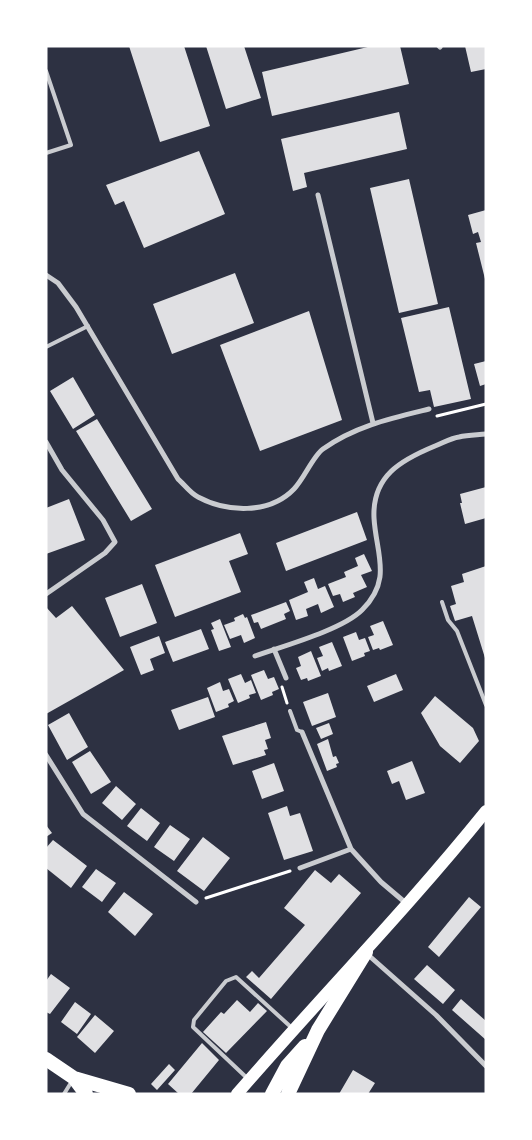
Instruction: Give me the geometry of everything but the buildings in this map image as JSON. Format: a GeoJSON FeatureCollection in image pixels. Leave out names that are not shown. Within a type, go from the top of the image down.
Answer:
{"type":"FeatureCollection","features":[{"type":"Feature","properties":{"kind":"highway"},"geometry":{"type":"LineString","coordinates":[[289,1092],[318,1030],[366,952]]}},
{"type":"Feature","properties":{"kind":"highway"},"geometry":{"type":"LineString","coordinates":[[272,1094],[287,1066],[318,1030]]}},
{"type":"Feature","properties":{"kind":"highway"},"geometry":{"type":"LineString","coordinates":[[46,1059],[98,1094]]}},
{"type":"Feature","properties":{"kind":"highway"},"geometry":{"type":"LineString","coordinates":[[74,1078],[132,1093]]}},
{"type":"Feature","properties":{"kind":"highway"},"geometry":{"type":"LineString","coordinates":[[74,1078],[86,1094]]}},
{"type":"Feature","properties":{"kind":"main road"},"geometry":{"type":"LineString","coordinates":[[237,1094],[293,1030],[366,952],[486,811]]}},
{"type":"Feature","properties":{"kind":"street"},"geometry":{"type":"LineString","coordinates":[[318,195],[373,423]]}},
{"type":"Feature","properties":{"kind":"street"},"geometry":{"type":"LineString","coordinates":[[46,275],[58,283],[88,326],[178,479],[196,496],[220,506],[247,510],[271,503],[293,491],[308,471],[320,450],[342,436],[373,423],[429,409]]}},
{"type":"Feature","properties":{"kind":"street"},"geometry":{"type":"LineString","coordinates":[[254,656],[343,623],[362,610],[378,589],[382,566],[374,518],[375,493],[390,471],[410,456],[458,437],[486,434]]}},
{"type":"Feature","properties":{"kind":"street"},"geometry":{"type":"LineString","coordinates":[[46,442],[62,470],[103,520],[115,542],[106,553],[46,594]]}},
{"type":"Feature","properties":{"kind":"street"},"geometry":{"type":"LineString","coordinates":[[274,649],[286,678]]}},
{"type":"Feature","properties":{"kind":"street"},"geometry":{"type":"LineString","coordinates":[[302,732],[351,849],[381,882],[407,904]]}},
{"type":"Feature","properties":{"kind":"street"},"geometry":{"type":"LineString","coordinates":[[46,755],[83,814],[196,902]]}},
{"type":"Feature","properties":{"kind":"street"},"geometry":{"type":"LineString","coordinates":[[300,868],[351,849]]}},
{"type":"Feature","properties":{"kind":"street"},"geometry":{"type":"LineString","coordinates":[[366,952],[436,1015],[486,1066]]}},
{"type":"Feature","properties":{"kind":"lane"},"geometry":{"type":"LineString","coordinates":[[46,71],[71,145],[46,153]]}},
{"type":"Feature","properties":{"kind":"lane"},"geometry":{"type":"LineString","coordinates":[[46,347],[88,326]]}},
{"type":"Feature","properties":{"kind":"lane"},"geometry":{"type":"LineString","coordinates":[[442,602],[448,620],[457,630],[486,705]]}},
{"type":"Feature","properties":{"kind":"lane"},"geometry":{"type":"LineString","coordinates":[[290,710],[298,730],[302,732]]}},
{"type":"Feature","properties":{"kind":"lane"},"geometry":{"type":"LineString","coordinates":[[249,1080],[193,1027],[194,1020],[226,980],[236,977],[293,1030]]}},
{"type":"Feature","properties":{"kind":"lane"},"geometry":{"type":"LineString","coordinates":[[64,1094],[74,1078]]}},
{"type":"Feature","properties":{"kind":"path"},"geometry":{"type":"LineString","coordinates":[[429,409],[433,417],[486,404]]}},
{"type":"Feature","properties":{"kind":"path"},"geometry":{"type":"LineString","coordinates":[[286,678],[280,682],[290,710]]}},
{"type":"Feature","properties":{"kind":"path"},"geometry":{"type":"LineString","coordinates":[[196,902],[300,868]]}}]}
